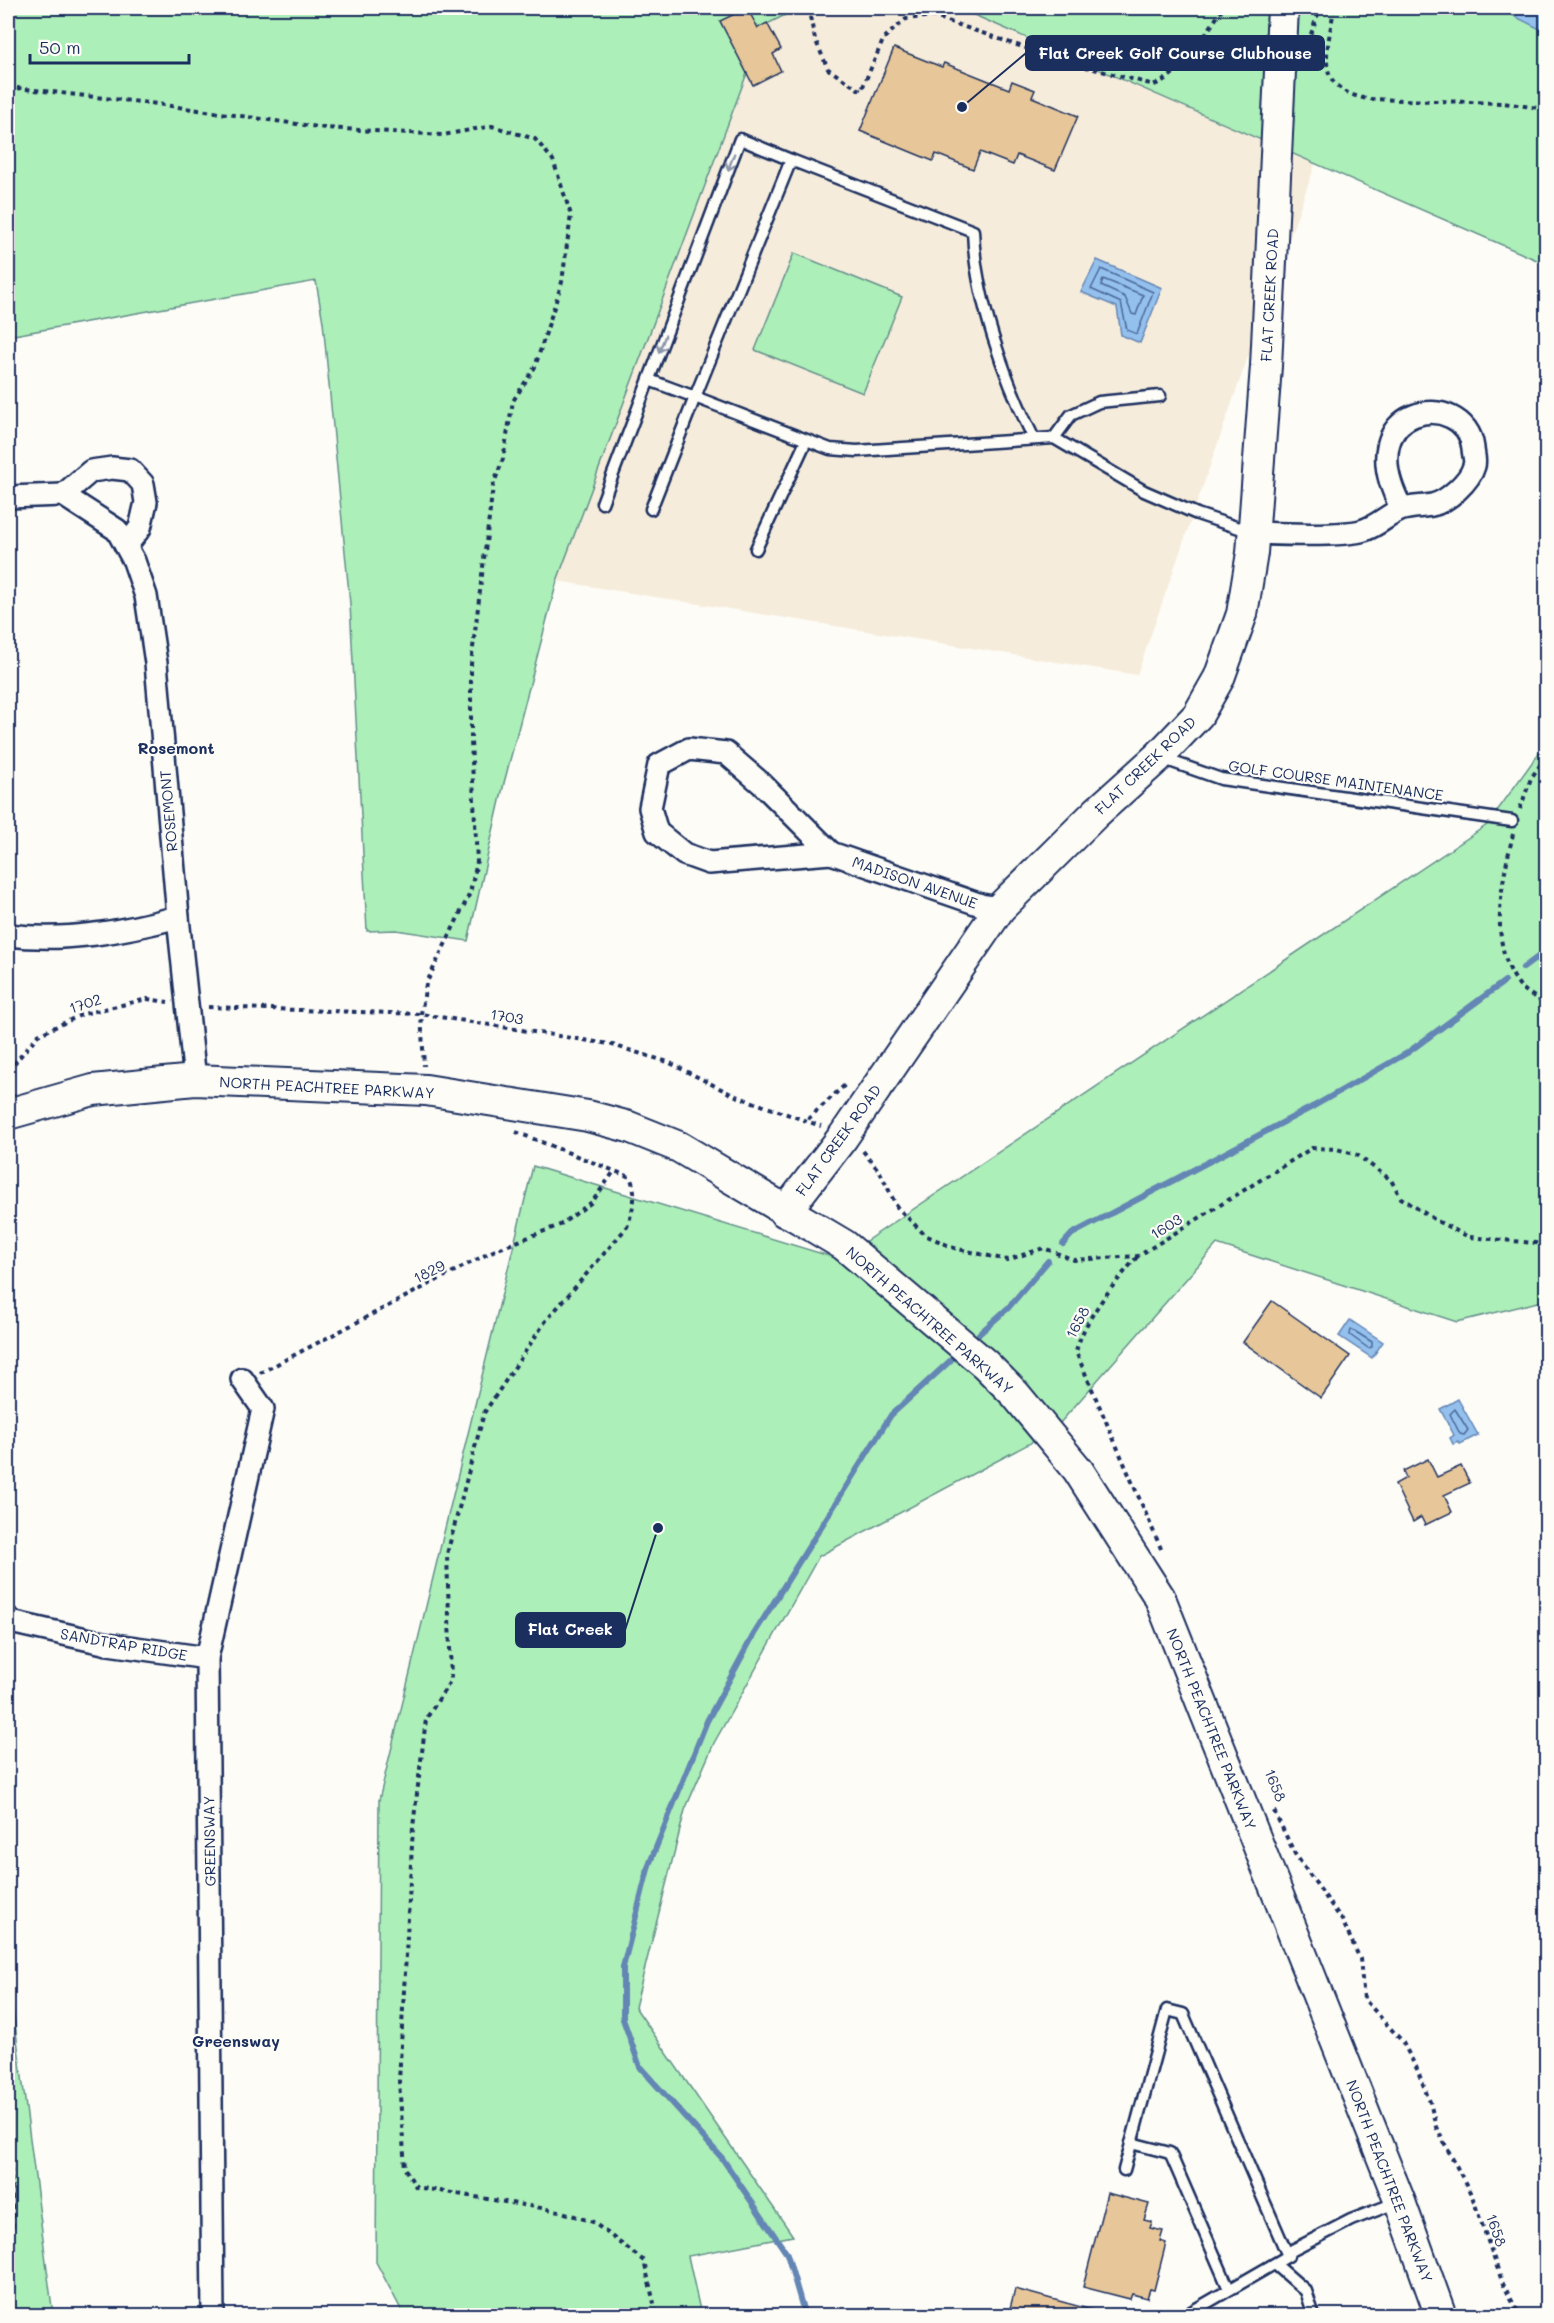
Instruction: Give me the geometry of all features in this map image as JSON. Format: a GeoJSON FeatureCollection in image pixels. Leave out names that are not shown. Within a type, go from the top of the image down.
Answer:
{"type":"FeatureCollection","features":[{"type":"Feature","properties":{"kind":"street","name":"FLAT CREEK ROAD"},"geometry":{"type":"LineString","coordinates":[[785,1212],[843,1137],[1000,908],[1097,812],[1158,757],[1198,715],[1219,678],[1242,614],[1254,533],[1266,366],[1283,8]]}},
{"type":"Feature","properties":{"kind":"street"},"geometry":{"type":"LineString","coordinates":[[1254,533],[1364,530],[1402,509],[1436,504],[1460,488],[1474,466],[1472,438],[1458,419],[1432,411],[1408,417],[1389,436],[1386,466],[1392,492],[1402,509]]}},
{"type":"Feature","properties":{"kind":"street"},"geometry":{"type":"LineString","coordinates":[[8,497],[63,495],[91,471],[112,468],[130,470],[143,484],[146,502],[140,528],[126,546]]}},
{"type":"Feature","properties":{"kind":"street","name":"ROSEMONT"},"geometry":{"type":"LineString","coordinates":[[63,495],[117,530],[134,561],[146,596],[154,652],[195,1080]]}},
{"type":"Feature","properties":{"kind":"street","name":"MADISON AVENUE"},"geometry":{"type":"LineString","coordinates":[[831,853],[762,784],[726,753],[689,749],[659,765],[650,808],[657,832],[684,854],[709,863],[831,853],[981,905],[1000,908]]}},
{"type":"Feature","properties":{"kind":"street"},"geometry":{"type":"LineString","coordinates":[[8,935],[36,938],[85,936],[132,929],[178,917]]}},
{"type":"Feature","properties":{"kind":"street","name":"NORTH PEACHTREE PARKWAY"},"geometry":{"type":"LineString","coordinates":[[8,1114],[93,1090],[195,1080],[426,1090],[588,1116],[629,1127],[679,1147],[844,1245],[985,1364],[1015,1394],[1078,1470],[1160,1598],[1400,2202],[1441,2316]]}},
{"type":"Feature","properties":{"kind":"street","name":"GREENSWAY"},"geometry":{"type":"LineString","coordinates":[[213,2316],[207,1658],[263,1408],[242,1379]]}},
{"type":"Feature","properties":{"kind":"street","name":"SANDTRAP RIDGE"},"geometry":{"type":"LineString","coordinates":[[8,1618],[15,1623],[108,1644],[207,1658]]}},
{"type":"Feature","properties":{"kind":"lane"},"geometry":{"type":"LineString","coordinates":[[602,503],[740,139],[973,231],[974,260],[1008,387],[1034,439]]}},
{"type":"Feature","properties":{"kind":"lane"},"geometry":{"type":"LineString","coordinates":[[651,508],[791,160]]}},
{"type":"Feature","properties":{"kind":"lane"},"geometry":{"type":"LineString","coordinates":[[649,380],[830,449],[857,451],[1054,438],[1144,491],[1197,514],[1254,533]]}},
{"type":"Feature","properties":{"kind":"lane"},"geometry":{"type":"LineString","coordinates":[[1054,438],[1071,415],[1099,402],[1160,396]]}},
{"type":"Feature","properties":{"kind":"lane"},"geometry":{"type":"LineString","coordinates":[[756,549],[806,441]]}},
{"type":"Feature","properties":{"kind":"lane","name":"GOLF COURSE MAINTENANCE"},"geometry":{"type":"LineString","coordinates":[[1158,757],[1221,779],[1515,822]]}},
{"type":"Feature","properties":{"kind":"lane"},"geometry":{"type":"LineString","coordinates":[[1124,2169],[1167,2010],[1183,2014],[1288,2256],[1184,2316]]}},
{"type":"Feature","properties":{"kind":"lane"},"geometry":{"type":"LineString","coordinates":[[1131,2143],[1170,2153],[1230,2289]]}},
{"type":"Feature","properties":{"kind":"lane"},"geometry":{"type":"LineString","coordinates":[[1287,2253],[1351,2220],[1400,2202]]}},
{"type":"Feature","properties":{"kind":"lane"},"geometry":{"type":"LineString","coordinates":[[1275,2264],[1306,2291],[1314,2316]]}},
{"type":"Feature","properties":{"kind":"path"},"geometry":{"type":"LineString","coordinates":[[808,8],[815,39],[828,69],[861,91],[884,38],[906,19],[933,16],[1060,60],[1154,85],[1164,81],[1183,63],[1223,8]]}},
{"type":"Feature","properties":{"kind":"path"},"geometry":{"type":"LineString","coordinates":[[1334,8],[1326,70],[1338,88],[1348,95],[1368,99],[1503,103],[1546,109]]}},
{"type":"Feature","properties":{"kind":"path"},"geometry":{"type":"LineString","coordinates":[[8,87],[156,104],[325,128],[443,135],[492,126],[535,139],[553,160],[571,215],[562,282],[535,367],[513,401],[503,459],[493,486],[473,642],[471,741],[477,862],[470,892],[426,984],[421,1014]]}},
{"type":"Feature","properties":{"kind":"path"},"geometry":{"type":"LineString","coordinates":[[1546,757],[1531,778],[1515,822],[1503,890],[1499,934],[1503,953],[1521,987],[1546,1005]]}},
{"type":"Feature","properties":{"kind":"path","name":"1702"},"geometry":{"type":"LineString","coordinates":[[8,1071],[38,1035],[83,1014],[147,999],[188,1006]]}},
{"type":"Feature","properties":{"kind":"path","name":"1703"},"geometry":{"type":"LineString","coordinates":[[188,1006],[421,1014],[609,1044],[668,1062],[734,1095],[808,1119]]}},
{"type":"Feature","properties":{"kind":"path","name":"1603"},"geometry":{"type":"LineString","coordinates":[[808,1119],[843,1137],[865,1153],[880,1172],[897,1207],[925,1235],[954,1248],[1007,1260],[1044,1248],[1074,1260],[1138,1256],[1312,1148],[1337,1149],[1357,1155],[1391,1180],[1401,1198],[1437,1221],[1469,1237],[1546,1244]]}},
{"type":"Feature","properties":{"kind":"path","name":"1829"},"geometry":{"type":"LineString","coordinates":[[242,1379],[272,1367],[493,1251],[560,1225],[592,1202],[615,1170],[630,1177],[634,1187],[634,1208],[627,1227],[545,1322],[484,1413],[447,1554],[451,1680],[426,1719],[413,1827],[399,2081],[405,2169],[416,2187],[559,2211],[593,2222],[644,2261],[657,2316]]}},
{"type":"Feature","properties":{"kind":"path","name":"1658"},"geometry":{"type":"LineString","coordinates":[[1138,1256],[1113,1286],[1086,1325],[1076,1352],[1083,1373],[1132,1479],[1142,1509],[1163,1552]]}},
{"type":"Feature","properties":{"kind":"path","name":"1658"},"geometry":{"type":"LineString","coordinates":[[1271,1804],[1295,1854],[1342,1920],[1360,1959],[1364,1999],[1402,2041],[1417,2069],[1430,2102],[1436,2127],[1472,2196],[1503,2284],[1520,2316]]}},
{"type":"Feature","properties":{"kind":"path"},"geometry":{"type":"LineString","coordinates":[[8,2151],[13,2220],[8,2295]]}},
{"type":"Feature","properties":{"kind":"shaded area"},"geometry":{"type":"Polygon","coordinates":[[[799,8],[958,8],[1316,162],[1137,675],[557,581],[766,25],[799,8]]]}},
{"type":"Feature","properties":{"kind":"green space"},"geometry":{"type":"Polygon","coordinates":[[[8,8],[799,8],[765,25],[557,581],[504,783],[468,941],[396,930],[367,931],[350,604],[323,322],[316,281],[8,336],[8,8]]]}},
{"type":"Feature","properties":{"kind":"green space"},"geometry":{"type":"Polygon","coordinates":[[[958,8],[1546,8],[1546,264],[958,8]]]}},
{"type":"Feature","properties":{"kind":"green space"},"geometry":{"type":"Polygon","coordinates":[[[794,253],[902,297],[863,393],[755,350],[794,253]]]}},
{"type":"Feature","properties":{"kind":"green space"},"geometry":{"type":"Polygon","coordinates":[[[1546,743],[1546,1300],[1457,1322],[1217,1244],[1053,1431],[819,1556],[714,1743],[685,1810],[635,2007],[793,2236],[688,2256],[701,2315],[404,2315],[376,2262],[379,1800],[533,1166],[839,1259],[1487,825],[1546,743]]]}},
{"type":"Feature","properties":{"kind":"green space"},"geometry":{"type":"Polygon","coordinates":[[[8,1970],[53,2315],[8,2315],[8,1970]]]}},
{"type":"Feature","properties":{"kind":"water"},"geometry":{"type":"Polygon","coordinates":[[[1498,8],[1546,8],[1546,32],[1498,8]]]}},
{"type":"Feature","properties":{"kind":"water"},"geometry":{"type":"Polygon","coordinates":[[[1097,260],[1162,288],[1140,343],[1121,335],[1117,307],[1081,292],[1097,260]]]}},
{"type":"Feature","properties":{"kind":"water"},"geometry":{"type":"Polygon","coordinates":[[[1350,1320],[1383,1342],[1372,1358],[1339,1336],[1350,1320]]]}},
{"type":"Feature","properties":{"kind":"water"},"geometry":{"type":"Polygon","coordinates":[[[1458,1399],[1478,1435],[1460,1444],[1458,1442],[1453,1444],[1450,1438],[1454,1435],[1440,1409],[1458,1399]]]}},
{"type":"Feature","properties":{"kind":"building"},"geometry":{"type":"Polygon","coordinates":[[[747,8],[758,28],[767,23],[781,49],[773,54],[781,71],[753,85],[720,21],[747,8]]]}},
{"type":"Feature","properties":{"kind":"building"},"geometry":{"type":"Polygon","coordinates":[[[894,48],[942,67],[944,63],[1009,89],[1012,81],[1035,90],[1032,97],[1078,116],[1055,170],[1017,155],[1013,165],[980,152],[973,169],[936,154],[933,161],[860,131],[894,48]]]}},
{"type":"Feature","properties":{"kind":"building"},"geometry":{"type":"Polygon","coordinates":[[[1272,1301],[1350,1356],[1321,1398],[1243,1342],[1272,1301]]]}},
{"type":"Feature","properties":{"kind":"building"},"geometry":{"type":"Polygon","coordinates":[[[1428,1459],[1437,1477],[1461,1466],[1470,1483],[1444,1495],[1452,1512],[1425,1525],[1421,1517],[1413,1522],[1395,1484],[1406,1478],[1403,1471],[1428,1459]]]}},
{"type":"Feature","properties":{"kind":"building"},"geometry":{"type":"Polygon","coordinates":[[[1107,2193],[1149,2204],[1144,2220],[1152,2222],[1150,2228],[1163,2231],[1160,2241],[1166,2243],[1154,2290],[1150,2289],[1147,2298],[1132,2294],[1130,2299],[1083,2287],[1107,2193]]]}},
{"type":"Feature","properties":{"kind":"building"},"geometry":{"type":"Polygon","coordinates":[[[1015,2289],[1092,2310],[1091,2316],[1008,2316],[1015,2289]]]}},
{"type":"Feature","properties":{"kind":"waterway"},"geometry":{"type":"LineString","coordinates":[[1523,968],[1546,951]]}},
{"type":"Feature","properties":{"kind":"waterway"},"geometry":{"type":"LineString","coordinates":[[1063,1244],[1072,1234],[1314,1106],[1407,1053],[1505,981]]}},
{"type":"Feature","properties":{"kind":"waterway"},"geometry":{"type":"LineString","coordinates":[[979,1334],[1008,1308],[1048,1261]]}},
{"type":"Feature","properties":{"kind":"waterway"},"geometry":{"type":"LineString","coordinates":[[805,2316],[787,2254],[722,2158],[640,2067],[623,2019],[623,1967],[649,1865],[707,1721],[754,1634],[891,1415],[951,1360]]}},
{"type":"Feature","properties":{"kind":"place","name":"Flat Creek Golf Course Clubhouse"},"geometry":{"type":"Point","coordinates":[962,107]}},
{"type":"Feature","properties":{"kind":"place","name":"Flat Creek"},"geometry":{"type":"Point","coordinates":[658,1528]}},
{"type":"Feature","properties":{"kind":"district","name":"Rosemont"},"geometry":{"type":"Point","coordinates":[176,747]}},
{"type":"Feature","properties":{"kind":"district","name":"Greensway"},"geometry":{"type":"Point","coordinates":[236,2040]}}]}
